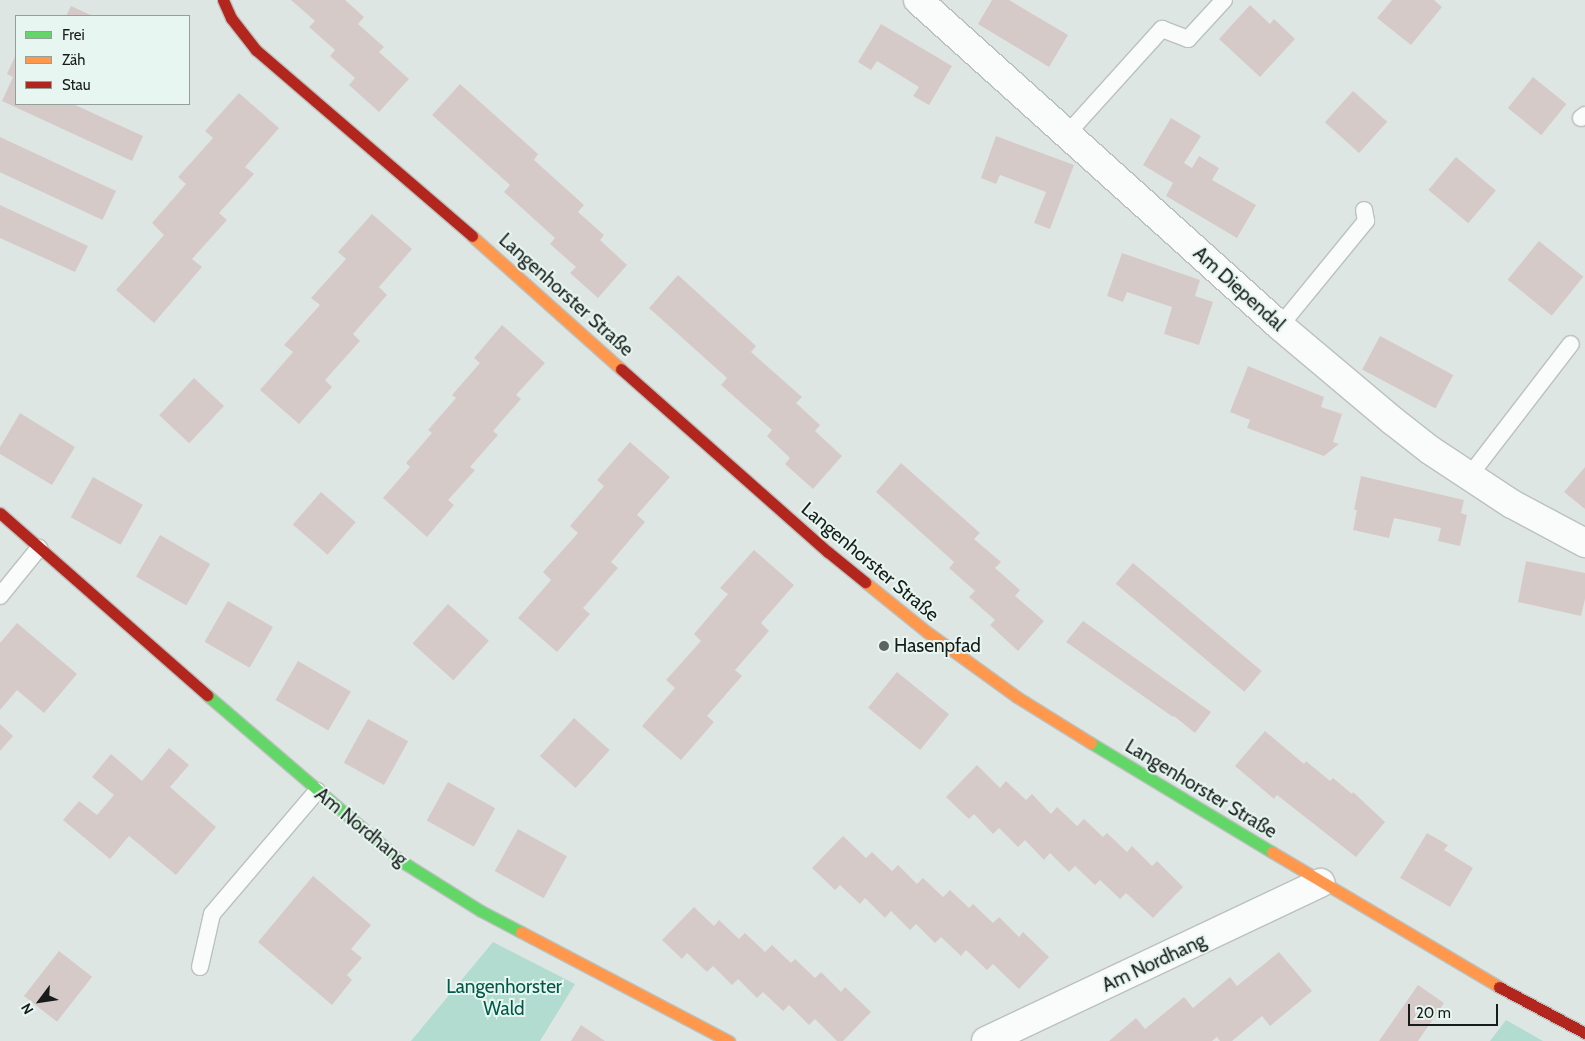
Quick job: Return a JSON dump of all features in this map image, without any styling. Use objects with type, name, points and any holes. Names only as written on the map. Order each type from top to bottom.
[{"type":"street","name":"Langenhorster Straße","points":[[223,0],[230,18],[256,50],[410,181],[828,552],[927,632],[1017,698],[1321,883],[1489,982],[1585,1033]]},
{"type":"street","name":"Am Diependal","points":[[918,0],[1280,326],[1422,444],[1512,504],[1585,544]]},
{"type":"street","name":"Am Nordhang","points":[[0,513],[317,791],[401,861],[481,911],[729,1041]]},
{"type":"street","name":"Am Nordhang","points":[[986,1041],[1321,883]]},
{"type":"lane","points":[[1067,134],[1162,29],[1188,40],[1224,0]]},
{"type":"lane","points":[[1280,326],[1366,221],[1364,210]]},
{"type":"lane","points":[[1470,475],[1571,344]]},
{"type":"lane","points":[[0,596],[39,548]]},
{"type":"lane","points":[[200,967],[212,914],[317,791]]},
{"type":"green space","name":"Langenhorster Wald","points":[[493,942],[575,984],[540,1041],[411,1041]]},
{"type":"green space","points":[[1506,1020],[1543,1041],[1490,1041]]},
{"type":"building","points":[[291,0],[345,0],[364,17],[358,24],[384,47],[379,52],[409,79],[379,112],[349,85],[355,78],[330,56],[335,50],[309,27],[315,21]]},
{"type":"building","points":[[992,0],[1009,0],[1068,35],[1049,67],[978,24]]},
{"type":"building","points":[[1392,0],[1434,0],[1442,7],[1411,45],[1377,18]]},
{"type":"building","points":[[1250,5],[1270,24],[1274,19],[1295,39],[1260,77],[1219,39]]},
{"type":"building","points":[[71,6],[91,15],[66,15]]},
{"type":"building","points":[[881,24],[952,66],[929,105],[913,96],[919,87],[877,61],[871,70],[858,62]]},
{"type":"building","points":[[15,56],[15,105],[75,105],[143,136],[132,161],[2,101],[13,77],[7,74]]},
{"type":"building","points":[[1533,77],[1566,104],[1541,135],[1508,108]]},
{"type":"building","points":[[460,84],[538,154],[534,160],[584,205],[578,212],[604,235],[600,240],[627,265],[598,298],[570,273],[576,267],[550,244],[555,238],[504,192],[510,185],[432,115]]},
{"type":"building","points":[[1353,91],[1387,122],[1359,153],[1325,122]]},
{"type":"building","points":[[239,93],[279,128],[245,167],[254,174],[219,213],[227,220],[192,259],[202,267],[154,323],[116,290],[164,235],[152,223],[186,184],[178,177],[213,138],[205,131]]},
{"type":"building","points":[[1171,118],[1201,136],[1184,163],[1192,168],[1199,156],[1219,168],[1212,180],[1256,205],[1237,238],[1166,196],[1173,183],[1143,165]]},
{"type":"building","points":[[996,136],[1074,165],[1050,229],[1034,223],[1046,192],[1000,175],[996,184],[981,178]]},
{"type":"building","points":[[0,137],[116,191],[102,220],[0,172]]},
{"type":"building","points":[[1456,157],[1496,190],[1468,223],[1428,190]]},
{"type":"building","points":[[0,205],[88,246],[75,272],[0,238]]},
{"type":"building","points":[[372,214],[412,249],[379,287],[387,295],[353,334],[360,341],[325,380],[332,387],[299,424],[260,390],[293,352],[284,345],[320,305],[311,298],[346,259],[338,252]]},
{"type":"building","points":[[1539,241],[1583,277],[1552,316],[1508,280]]},
{"type":"building","points":[[1122,253],[1200,280],[1195,296],[1213,302],[1199,345],[1164,334],[1172,307],[1127,292],[1123,302],[1107,296]]},
{"type":"building","points":[[678,275],[756,346],[751,352],[802,397],[796,403],[820,425],[815,431],[842,456],[813,489],[785,464],[790,458],[767,436],[772,430],[721,385],[727,378],[649,308]]},
{"type":"building","points":[[502,325],[545,363],[516,395],[521,399],[493,431],[498,435],[470,467],[475,470],[448,500],[454,505],[427,537],[383,498],[410,467],[406,463],[432,433],[428,430],[456,398],[452,395],[480,363],[474,358]]},
{"type":"building","points":[[1380,336],[1453,375],[1435,409],[1362,370]]},
{"type":"building","points":[[1248,366],[1324,397],[1321,407],[1342,414],[1333,442],[1339,444],[1324,456],[1247,428],[1250,420],[1230,412]]},
{"type":"building","points":[[194,378],[224,406],[189,443],[159,415]]},
{"type":"building","points":[[20,413],[75,447],[52,485],[0,454],[0,447]]},
{"type":"building","points":[[630,442],[670,477],[637,515],[645,522],[611,562],[618,568],[583,608],[590,614],[557,652],[518,618],[551,580],[543,572],[578,533],[570,526],[604,486],[597,480]]},
{"type":"building","points":[[901,463],[980,533],[974,539],[1001,562],[995,568],[1020,590],[1015,596],[1044,621],[1018,651],[990,625],[995,620],[969,597],[975,591],[949,568],[954,562],[876,492]]},
{"type":"building","points":[[1585,467],[1585,509],[1564,492]]},
{"type":"building","points":[[1361,476],[1464,500],[1461,513],[1467,515],[1460,546],[1438,541],[1441,528],[1394,518],[1389,538],[1353,530],[1357,510],[1354,510]]},
{"type":"building","points":[[93,477],[143,505],[121,545],[71,517]]},
{"type":"building","points":[[321,492],[356,522],[328,555],[293,524]]},
{"type":"building","points":[[160,535],[210,564],[186,606],[136,577]]},
{"type":"building","points":[[754,550],[794,585],[761,623],[769,631],[735,670],[742,676],[707,716],[714,722],[681,760],[642,726],[675,688],[666,680],[701,641],[694,634],[728,594],[720,588]]},
{"type":"building","points":[[1526,561],[1585,573],[1585,599],[1581,616],[1518,602]]},
{"type":"building","points":[[1133,563],[1262,671],[1244,692],[1116,584]]},
{"type":"building","points":[[228,601],[273,627],[250,668],[204,642]]},
{"type":"building","points":[[448,604],[489,641],[453,680],[413,643]]},
{"type":"building","points":[[1083,621],[1211,712],[1195,733],[1174,716],[1066,642]]},
{"type":"building","points":[[17,623],[77,674],[44,713],[17,690],[0,710],[0,643]]},
{"type":"building","points":[[298,661],[351,692],[328,730],[276,700]]},
{"type":"building","points":[[897,672],[949,714],[920,750],[868,708]]},
{"type":"building","points":[[574,718],[610,750],[576,788],[540,756]]},
{"type":"building","points":[[368,719],[408,741],[384,785],[344,763]]},
{"type":"building","points":[[0,724],[13,736],[0,751]]},
{"type":"building","points":[[1265,731],[1304,764],[1306,761],[1330,781],[1333,778],[1352,794],[1353,792],[1385,822],[1356,857],[1277,795],[1274,799],[1235,766]]},
{"type":"building","points":[[169,748],[189,765],[170,787],[216,827],[176,875],[129,836],[110,859],[63,820],[79,801],[97,815],[114,795],[92,777],[111,754],[142,781]]},
{"type":"building","points":[[977,765],[1000,788],[1006,781],[1026,800],[1032,794],[1051,814],[1057,807],[1077,826],[1084,819],[1103,837],[1107,833],[1127,852],[1132,846],[1152,866],[1157,861],[1183,887],[1153,918],[1126,893],[1120,899],[1100,880],[1095,885],[1075,866],[1069,872],[1050,853],[1044,860],[1025,840],[1018,847],[999,828],[993,834],[974,814],[969,819],[946,797]]},
{"type":"building","points":[[448,782],[495,808],[474,847],[427,820]]},
{"type":"building","points":[[518,829],[567,856],[544,898],[495,871]]},
{"type":"building","points":[[1427,833],[1448,845],[1444,850],[1473,868],[1450,907],[1400,878]]},
{"type":"building","points":[[843,836],[866,858],[872,852],[892,871],[898,865],[917,884],[923,878],[943,897],[950,890],[969,908],[973,904],[993,923],[999,917],[1019,937],[1023,932],[1049,957],[1019,989],[993,964],[987,970],[966,950],[961,956],[941,937],[935,943],[916,924],[910,930],[891,911],[885,918],[865,898],[860,904],[840,885],[835,890],[812,868]]},
{"type":"building","points":[[313,876],[371,925],[351,949],[362,958],[347,975],[352,980],[332,1005],[258,942]]},
{"type":"building","points":[[694,907],[714,926],[719,920],[739,939],[745,933],[765,952],[772,945],[791,963],[795,959],[815,978],[821,972],[841,992],[845,987],[871,1012],[843,1041],[837,1041],[815,1019],[809,1025],[789,1005],[783,1011],[763,992],[757,998],[738,979],[732,985],[713,966],[707,972],[687,953],[682,959],[662,940]]},
{"type":"building","points":[[59,951],[92,977],[57,1022],[24,996]]},
{"type":"building","points":[[1279,952],[1312,991],[1270,1026],[1262,1016],[1232,1041],[1220,1041],[1217,1037],[1212,1041],[1109,1041],[1136,1018],[1145,1029],[1184,997],[1193,1008],[1230,977],[1237,986]]},
{"type":"building","points":[[1418,985],[1444,1003],[1418,1041],[1379,1041]]},
{"type":"building","points":[[581,1025],[605,1041],[571,1041]]},
{"type":"traffic: fast","points":[[207,695],[401,861],[481,911],[521,932]]},
{"type":"traffic: fast","points":[[1091,743],[1272,852]]},
{"type":"traffic: slow","points":[[472,236],[621,369]]},
{"type":"traffic: slow","points":[[865,582],[927,632],[1017,697],[1091,743]]},
{"type":"traffic: slow","points":[[1272,852],[1499,987]]},
{"type":"traffic: slow","points":[[521,932],[729,1041]]},
{"type":"traffic: jam","points":[[223,0],[231,18],[256,50],[472,236]]},
{"type":"traffic: jam","points":[[621,369],[828,552],[865,582]]},
{"type":"traffic: jam","points":[[0,513],[207,695]]},
{"type":"traffic: jam","points":[[1499,987],[1585,1033]]},
{"type":"place","name":"Hasenpfad","points":[[884,646]]}]
